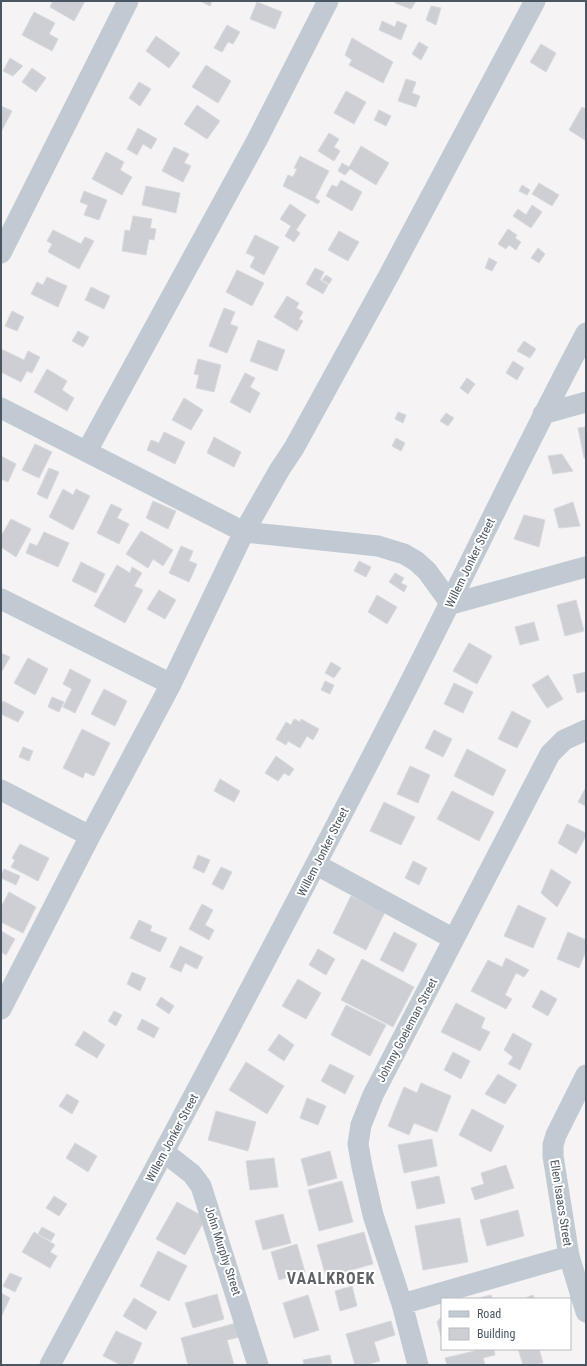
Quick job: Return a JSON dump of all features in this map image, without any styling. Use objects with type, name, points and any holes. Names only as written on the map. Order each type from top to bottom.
[{"type":"street","points":[[1,253],[128,1]]},
{"type":"street","points":[[87,451],[257,140],[328,1]]},
{"type":"street","points":[[1,1010],[8,979],[90,836],[171,684],[244,532],[280,469],[294,448],[389,276],[534,1]]},
{"type":"street","name":"Willem Jonker Street","points":[[50,1365],[316,865],[451,604],[543,414],[586,333]]},
{"type":"street","points":[[543,414],[586,402]]},
{"type":"street","points":[[1,408],[244,532],[378,546],[404,554],[427,570],[451,604],[586,567]]},
{"type":"street","points":[[1,599],[171,684]]},
{"type":"street","name":"Johnny Goeieman Street","points":[[418,1365],[402,1304],[373,1215],[358,1144],[361,1125],[373,1095],[550,754],[564,740],[586,730]]},
{"type":"street","points":[[1,790],[90,836]]},
{"type":"street","points":[[316,865],[454,939]]},
{"type":"street","name":"Ellen Isaacs Street","points":[[586,1075],[560,1125],[553,1145],[554,1168],[569,1256],[586,1312]]},
{"type":"street","name":"John Murphy Street","points":[[164,1152],[192,1174],[204,1192],[258,1365]]},
{"type":"street","points":[[402,1304],[569,1256]]},
{"type":"building","points":[[53,1],[85,1],[74,21],[50,7]]},
{"type":"building","points":[[200,1],[212,1],[210,6]]},
{"type":"building","points":[[396,1],[416,1],[411,9],[395,3]]},
{"type":"building","points":[[257,2],[282,12],[275,29],[250,19]]},
{"type":"building","points":[[431,6],[441,8],[436,25],[426,20]]},
{"type":"building","points":[[34,12],[55,23],[49,34],[58,39],[52,51],[22,35]]},
{"type":"building","points":[[382,21],[395,27],[397,21],[407,25],[401,40],[379,30]]},
{"type":"building","points":[[227,25],[240,32],[233,44],[228,42],[222,52],[214,48]]},
{"type":"building","points":[[156,36],[180,53],[169,68],[146,51]]},
{"type":"building","points":[[352,38],[393,62],[383,83],[349,65],[352,60],[345,55]]},
{"type":"building","points":[[419,42],[428,47],[421,60],[412,54]]},
{"type":"building","points":[[541,44],[556,53],[546,72],[530,62]]},
{"type":"building","points":[[10,58],[23,66],[13,76],[3,71]]},
{"type":"building","points":[[206,65],[231,81],[218,103],[192,87]]},
{"type":"building","points":[[32,68],[46,78],[36,92],[22,82]]},
{"type":"building","points":[[406,79],[416,82],[412,93],[420,96],[416,107],[398,101]]},
{"type":"building","points":[[139,82],[151,89],[140,106],[129,98]]},
{"type":"building","points":[[346,91],[366,102],[354,124],[334,113]]},
{"type":"building","points":[[197,105],[220,121],[207,139],[184,124]]},
{"type":"building","points":[[1,106],[12,111],[1,132]]},
{"type":"building","points":[[582,107],[586,109],[585,140],[569,130]]},
{"type":"building","points":[[379,110],[391,116],[386,126],[374,120]]},
{"type":"building","points":[[138,128],[157,139],[151,149],[143,144],[137,155],[127,149]]},
{"type":"building","points":[[329,133],[339,139],[334,147],[340,151],[334,161],[318,151]]},
{"type":"building","points":[[361,146],[389,163],[376,185],[350,169],[345,175],[338,171],[342,163],[349,167]]},
{"type":"building","points":[[174,147],[189,154],[184,163],[191,166],[183,182],[162,171]]},
{"type":"building","points":[[106,152],[124,162],[120,170],[132,177],[122,195],[92,179]]},
{"type":"building","points":[[300,156],[329,171],[315,198],[320,201],[318,204],[283,186],[288,175],[293,177],[297,169],[294,168]]},
{"type":"building","points":[[341,180],[362,192],[352,211],[326,196],[332,185],[337,187]]},
{"type":"building","points":[[539,183],[559,195],[552,206],[532,194]]},
{"type":"building","points":[[522,185],[530,190],[527,195],[519,191]]},
{"type":"building","points":[[146,186],[180,193],[176,213],[142,205]]},
{"type":"building","points":[[84,191],[107,200],[99,220],[84,215],[88,205],[80,202]]},
{"type":"building","points":[[290,204],[306,215],[296,230],[300,233],[294,242],[285,236],[291,226],[280,219]]},
{"type":"building","points":[[532,205],[542,212],[531,228],[513,216],[518,209],[526,215]]},
{"type":"building","points":[[133,216],[152,219],[150,228],[156,229],[154,240],[149,239],[146,255],[122,251],[125,230],[130,231]]},
{"type":"building","points":[[508,229],[517,235],[515,238],[521,242],[516,250],[509,245],[506,249],[498,244]]},
{"type":"building","points":[[53,230],[81,244],[85,237],[94,241],[79,269],[48,252],[52,244],[47,241]]},
{"type":"building","points":[[339,231],[359,242],[348,261],[328,250]]},
{"type":"building","points":[[255,235],[279,247],[264,275],[250,267],[255,257],[246,253]]},
{"type":"building","points":[[538,248],[545,254],[539,263],[531,258]]},
{"type":"building","points":[[489,258],[497,262],[492,271],[485,268]]},
{"type":"building","points":[[315,268],[324,272],[320,280],[328,285],[323,294],[306,284]]},
{"type":"building","points":[[237,270],[264,283],[252,306],[226,292]]},
{"type":"building","points":[[326,275],[332,279],[329,284],[322,280]]},
{"type":"building","points":[[47,277],[67,286],[58,307],[31,294],[37,282],[43,285]]},
{"type":"building","points":[[91,287],[110,296],[104,309],[85,300]]},
{"type":"building","points":[[287,296],[299,303],[296,308],[303,312],[299,319],[303,321],[297,331],[274,317]]},
{"type":"building","points":[[224,308],[235,312],[230,324],[238,327],[227,353],[209,346]]},
{"type":"building","points":[[12,311],[24,317],[17,331],[5,326]]},
{"type":"building","points":[[78,331],[89,337],[83,347],[72,341]]},
{"type":"building","points":[[258,340],[285,350],[277,371],[250,361]]},
{"type":"building","points":[[524,341],[536,349],[530,358],[517,351]]},
{"type":"building","points":[[1,349],[24,360],[28,351],[40,357],[32,373],[27,371],[21,382],[1,372]]},
{"type":"building","points":[[198,359],[221,365],[214,392],[196,388],[199,375],[194,374]]},
{"type":"building","points":[[513,361],[524,368],[517,380],[506,373]]},
{"type":"building","points":[[47,369],[67,381],[62,390],[74,398],[67,411],[34,392]]},
{"type":"building","points":[[245,373],[255,378],[250,387],[260,393],[250,413],[230,402]]},
{"type":"building","points":[[467,378],[475,384],[468,394],[460,388]]},
{"type":"building","points":[[184,398],[203,410],[191,430],[172,420]]},
{"type":"building","points":[[398,412],[406,415],[403,423],[395,419]]},
{"type":"building","points":[[446,413],[454,418],[448,426],[440,421]]},
{"type":"building","points":[[586,427],[586,458],[584,458],[578,428]]},
{"type":"building","points":[[164,432],[185,442],[175,464],[147,450],[151,440],[159,443]]},
{"type":"building","points":[[214,437],[241,452],[234,467],[207,453]]},
{"type":"building","points":[[396,438],[405,443],[401,451],[392,446]]},
{"type":"building","points":[[35,444],[52,452],[39,478],[22,470]]},
{"type":"building","points":[[562,454],[573,471],[553,474],[548,456]]},
{"type":"building","points":[[1,456],[16,464],[8,482],[1,479]]},
{"type":"building","points":[[49,468],[59,472],[47,499],[37,494]]},
{"type":"building","points":[[63,489],[73,495],[76,489],[90,496],[73,530],[49,517]]},
{"type":"building","points":[[153,501],[176,511],[168,529],[146,518]]},
{"type":"building","points":[[573,502],[580,526],[559,528],[554,509]]},
{"type":"building","points":[[111,504],[122,509],[117,518],[129,524],[119,544],[97,533]]},
{"type":"building","points":[[524,515],[545,520],[539,547],[514,539]]},
{"type":"building","points":[[11,519],[31,529],[16,557],[1,547],[1,536]]},
{"type":"building","points":[[141,531],[173,550],[163,566],[153,559],[148,568],[126,554]]},
{"type":"building","points":[[44,532],[69,543],[58,567],[26,553],[30,543],[37,546]]},
{"type":"building","points":[[181,546],[193,551],[189,561],[197,564],[189,582],[169,573]]},
{"type":"building","points":[[359,561],[371,567],[366,577],[354,571]]},
{"type":"building","points":[[81,562],[105,574],[96,593],[72,581]]},
{"type":"building","points":[[117,565],[130,573],[132,567],[142,573],[134,586],[143,590],[125,623],[94,606]]},
{"type":"building","points":[[395,573],[404,578],[401,583],[407,586],[404,592],[389,582]]},
{"type":"building","points":[[159,590],[176,600],[165,619],[147,609]]},
{"type":"building","points":[[377,595],[397,607],[387,624],[368,612]]},
{"type":"building","points":[[576,600],[584,631],[565,636],[557,605]]},
{"type":"building","points":[[534,622],[539,640],[520,645],[515,627]]},
{"type":"building","points":[[469,643],[492,656],[477,684],[453,671]]},
{"type":"building","points":[[1,653],[10,657],[2,671],[1,670]]},
{"type":"building","points":[[28,658],[48,669],[35,695],[14,683]]},
{"type":"building","points":[[331,662],[341,668],[334,678],[325,673]]},
{"type":"building","points":[[70,669],[91,680],[75,713],[63,707],[72,689],[63,684]]},
{"type":"building","points":[[586,672],[586,691],[577,693],[573,675]]},
{"type":"building","points":[[548,675],[563,699],[547,708],[532,685]]},
{"type":"building","points":[[325,681],[334,685],[330,694],[321,690]]},
{"type":"building","points":[[454,683],[473,692],[463,713],[444,704]]},
{"type":"building","points":[[104,689],[127,701],[115,726],[91,714]]},
{"type":"building","points":[[52,697],[64,702],[59,712],[48,707]]},
{"type":"building","points":[[3,701],[24,712],[18,722],[1,714],[1,705]]},
{"type":"building","points":[[512,711],[531,721],[517,748],[498,739]]},
{"type":"building","points":[[294,719],[300,722],[301,719],[319,729],[313,740],[307,736],[300,748],[288,741],[286,745],[276,739],[286,722],[291,725]]},
{"type":"building","points":[[82,729],[110,743],[94,776],[85,772],[83,778],[63,768]]},
{"type":"building","points":[[434,730],[452,739],[443,757],[425,748]]},
{"type":"building","points":[[23,747],[33,751],[29,761],[19,757]]},
{"type":"building","points":[[467,749],[506,770],[493,796],[454,776]]},
{"type":"building","points":[[276,756],[294,769],[289,776],[284,773],[278,781],[265,773]]},
{"type":"building","points":[[410,766],[430,775],[418,803],[397,794]]},
{"type":"building","points":[[220,779],[240,791],[234,802],[214,791]]},
{"type":"building","points":[[586,787],[586,806],[578,802]]},
{"type":"building","points":[[452,791],[494,812],[479,841],[437,819]]},
{"type":"building","points":[[384,802],[415,817],[401,845],[370,831]]},
{"type":"building","points":[[567,824],[586,833],[586,836],[576,854],[558,843]]},
{"type":"building","points":[[20,844],[49,858],[38,881],[11,867],[15,860],[12,858]]},
{"type":"building","points":[[198,855],[210,860],[204,873],[193,868]]},
{"type":"building","points":[[413,861],[427,868],[419,885],[405,878]]},
{"type":"building","points":[[221,867],[232,872],[223,890],[212,884]]},
{"type":"building","points":[[4,869],[20,876],[16,885],[1,878]]},
{"type":"building","points":[[551,869],[571,882],[557,907],[541,893]]},
{"type":"building","points":[[9,892],[36,907],[23,933],[1,922],[1,907]]},
{"type":"building","points":[[351,896],[385,912],[366,950],[333,933]]},
{"type":"building","points":[[202,904],[213,910],[205,925],[214,930],[209,940],[189,929]]},
{"type":"building","points":[[518,905],[546,918],[533,948],[504,936]]},
{"type":"building","points":[[139,920],[152,926],[150,931],[167,938],[160,952],[130,938]]},
{"type":"building","points":[[1,931],[15,939],[6,955],[1,952]]},
{"type":"building","points":[[394,932],[417,944],[403,972],[380,960]]},
{"type":"building","points":[[568,932],[586,940],[586,951],[579,968],[557,959]]},
{"type":"building","points":[[180,946],[203,957],[197,969],[185,963],[181,972],[170,967]]},
{"type":"building","points":[[318,949],[335,959],[326,975],[309,965]]},
{"type":"building","points":[[506,958],[529,970],[524,977],[516,973],[505,995],[512,999],[506,1009],[471,991],[488,960],[502,967]]},
{"type":"building","points":[[362,959],[414,987],[393,1027],[341,1000]]},
{"type":"building","points":[[132,972],[146,978],[140,991],[127,984]]},
{"type":"building","points":[[298,979],[321,993],[306,1019],[282,1006]]},
{"type":"building","points":[[541,990],[557,999],[548,1016],[532,1007]]},
{"type":"building","points":[[161,997],[174,1006],[169,1014],[156,1005]]},
{"type":"building","points":[[456,1003],[485,1018],[481,1028],[490,1032],[480,1051],[441,1032]]},
{"type":"building","points":[[346,1005],[386,1025],[370,1056],[331,1035]]},
{"type":"building","points":[[114,1011],[122,1015],[116,1026],[108,1021]]},
{"type":"building","points":[[142,1019],[159,1028],[154,1038],[137,1029]]},
{"type":"building","points":[[84,1031],[105,1045],[97,1058],[75,1045]]},
{"type":"building","points":[[513,1033],[532,1044],[520,1070],[508,1064],[513,1057],[504,1050]]},
{"type":"building","points":[[279,1034],[294,1045],[284,1061],[268,1050]]},
{"type":"building","points":[[453,1052],[470,1061],[461,1079],[444,1070]]},
{"type":"building","points":[[246,1062],[284,1086],[267,1114],[229,1090]]},
{"type":"building","points":[[330,1064],[354,1076],[345,1094],[321,1081]]},
{"type":"building","points":[[498,1074],[517,1085],[505,1104],[485,1094]]},
{"type":"building","points":[[421,1083],[451,1096],[437,1132],[414,1123],[409,1135],[388,1126],[404,1087],[417,1093]]},
{"type":"building","points":[[67,1094],[79,1101],[72,1114],[59,1106]]},
{"type":"building","points":[[307,1098],[326,1106],[318,1125],[300,1118]]},
{"type":"building","points":[[472,1109],[504,1126],[491,1152],[459,1135]]},
{"type":"building","points":[[216,1111],[256,1122],[248,1151],[208,1140]]},
{"type":"building","points":[[432,1139],[437,1166],[404,1173],[398,1145]]},
{"type":"building","points":[[75,1143],[97,1156],[88,1172],[66,1158]]},
{"type":"building","points":[[330,1151],[337,1178],[308,1186],[301,1159]]},
{"type":"building","points":[[274,1158],[278,1187],[250,1190],[246,1161]]},
{"type":"building","points":[[506,1165],[514,1188],[475,1200],[471,1188],[484,1184],[481,1173]]},
{"type":"building","points":[[439,1176],[445,1203],[417,1209],[411,1182]]},
{"type":"building","points":[[342,1181],[353,1222],[319,1231],[308,1190]]},
{"type":"building","points":[[54,1196],[67,1204],[59,1216],[46,1208]]},
{"type":"building","points":[[177,1202],[206,1218],[185,1255],[156,1239]]},
{"type":"building","points":[[518,1210],[524,1236],[487,1246],[480,1220]]},
{"type":"building","points":[[283,1214],[291,1243],[263,1250],[255,1221]]},
{"type":"building","points":[[460,1218],[468,1262],[423,1270],[415,1226]]},
{"type":"building","points":[[42,1227],[55,1234],[51,1241],[38,1234]]},
{"type":"building","points":[[34,1232],[55,1245],[50,1252],[57,1256],[50,1268],[22,1252]]},
{"type":"building","points":[[364,1232],[373,1264],[326,1277],[317,1245]]},
{"type":"building","points":[[297,1244],[305,1272],[279,1280],[271,1252]]},
{"type":"building","points":[[158,1251],[187,1266],[169,1301],[140,1286]]},
{"type":"building","points":[[10,1273],[22,1278],[15,1292],[3,1286]]},
{"type":"building","points":[[352,1286],[357,1306],[340,1311],[335,1291]]},
{"type":"building","points":[[1,1293],[10,1298],[1,1317]]},
{"type":"building","points":[[217,1294],[224,1319],[193,1328],[185,1303]]},
{"type":"building","points":[[308,1295],[319,1330],[294,1338],[283,1303]]},
{"type":"building","points":[[491,1295],[492,1298],[479,1298]]},
{"type":"building","points":[[533,1295],[534,1298],[526,1298]]},
{"type":"building","points":[[134,1298],[157,1312],[146,1330],[123,1316]]},
{"type":"building","points":[[441,1317],[441,1336],[437,1322]]},
{"type":"building","points":[[391,1321],[395,1335],[374,1342],[380,1361],[365,1365],[355,1365],[346,1334]]},
{"type":"building","points":[[240,1322],[244,1336],[227,1340],[234,1365],[188,1365],[181,1338]]},
{"type":"building","points":[[116,1331],[142,1343],[132,1365],[121,1365],[103,1356]]},
{"type":"building","points":[[479,1350],[494,1350],[495,1355],[483,1358],[485,1365],[447,1365],[445,1358]]},
{"type":"building","points":[[518,1350],[539,1350],[543,1363],[523,1365]]},
{"type":"building","points":[[330,1355],[332,1365],[304,1365],[303,1360]]},
{"type":"district","name":"VAALKROEK","points":[[331,1278]]}]
